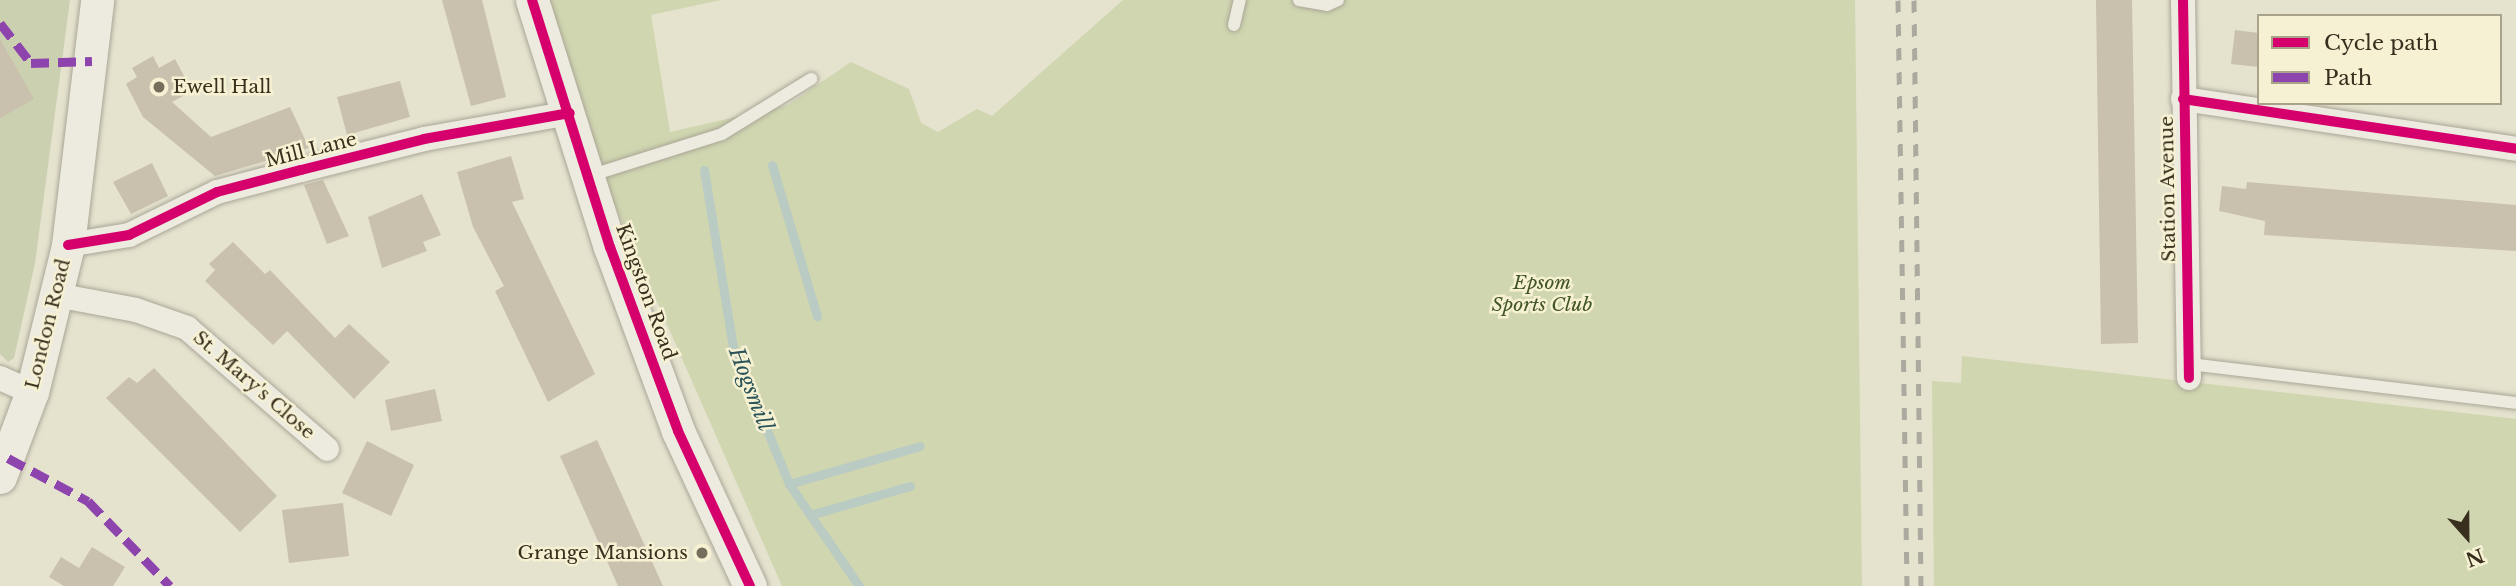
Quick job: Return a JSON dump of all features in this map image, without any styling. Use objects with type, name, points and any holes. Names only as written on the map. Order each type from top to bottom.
[{"type":"street","name":"London Road","points":[[3,462],[32,393],[68,245],[97,0]]},
{"type":"street","name":"Kingston Road","points":[[532,0],[589,176],[678,431],[750,586]]},
{"type":"street","name":"Station Avenue","points":[[2183,0],[2189,371]]},
{"type":"street","points":[[2183,99],[2516,149]]},
{"type":"street","name":"Mill Lane","points":[[68,245],[129,235],[241,186],[424,139],[570,113]]},
{"type":"street","name":"St. Mary's Close","points":[[56,295],[136,310],[187,328],[327,449]]},
{"type":"street","points":[[0,378],[32,393]]},
{"type":"lane","points":[[1234,26],[1240,0]]},
{"type":"lane","points":[[1299,0],[1326,5],[1338,0]]},
{"type":"lane","points":[[589,176],[722,134],[811,79]]},
{"type":"lane","points":[[2189,371],[2516,402]]},
{"type":"green space","points":[[0,0],[70,0],[35,263],[14,358],[8,362],[0,354]]},
{"type":"green space","name":"Epsom Sports Club","points":[[547,0],[721,0],[651,15],[670,132],[788,105],[851,62],[909,89],[921,123],[938,132],[977,109],[992,116],[1123,0],[1855,0],[1862,586],[782,586],[593,156]]},
{"type":"green space","points":[[1962,356],[2516,419],[2516,586],[1934,586],[1932,381],[1961,383]]},
{"type":"building","points":[[442,0],[482,0],[506,97],[471,106]]},
{"type":"building","points":[[2096,0],[2132,0],[2138,343],[2101,344]]},
{"type":"building","points":[[2235,30],[2257,33],[2257,67],[2231,64]]},
{"type":"building","points":[[0,39],[34,99],[0,118]]},
{"type":"building","points":[[153,56],[159,68],[175,59],[192,91],[172,102],[211,137],[290,107],[309,148],[215,176],[143,117],[126,84],[137,77],[132,68]]},
{"type":"building","points":[[400,81],[410,117],[347,135],[337,97]]},
{"type":"building","points":[[511,156],[524,199],[512,202],[595,374],[548,402],[495,291],[504,286],[473,227],[457,172]]},
{"type":"building","points":[[152,163],[168,196],[131,214],[113,182]]},
{"type":"building","points":[[323,180],[349,236],[327,244],[304,185]]},
{"type":"building","points":[[2247,182],[2516,205],[2516,251],[2264,235],[2265,221],[2219,211],[2222,186],[2246,189]]},
{"type":"building","points":[[422,194],[441,235],[423,242],[427,251],[382,268],[368,217]]},
{"type":"building","points":[[233,242],[265,274],[270,270],[335,338],[349,324],[390,362],[354,399],[287,331],[273,345],[205,281],[215,270],[209,264]]},
{"type":"building","points":[[154,368],[277,496],[240,532],[106,398],[129,377],[137,383]]},
{"type":"building","points":[[435,389],[442,421],[391,431],[385,400]]},
{"type":"building","points":[[597,440],[663,586],[618,586],[560,456]]},
{"type":"building","points":[[367,441],[414,465],[391,516],[342,493]]},
{"type":"building","points":[[343,503],[349,556],[289,563],[282,510]]},
{"type":"building","points":[[92,547],[125,567],[113,586],[64,586],[49,577],[61,557],[79,568]]},
{"type":"waterway","points":[[772,165],[817,316]]},
{"type":"waterway","name":"Hogsmill","points":[[704,170],[733,348],[789,484],[859,586]]},
{"type":"waterway","points":[[789,484],[920,446]]},
{"type":"waterway","points":[[810,515],[910,486]]},
{"type":"railway","points":[[1898,0],[1907,586]]},
{"type":"railway","points":[[1914,0],[1921,586]]},
{"type":"marked path","points":[[0,23],[31,63],[92,61]]},
{"type":"marked path","points":[[8,458],[88,501],[170,586]]},
{"type":"cycle path","points":[[532,0],[610,247],[678,431],[750,586]]},
{"type":"cycle path","points":[[2183,0],[2189,378]]},
{"type":"cycle path","points":[[2183,99],[2516,149]]},
{"type":"cycle path","points":[[68,245],[129,235],[217,192],[424,139],[570,113]]},
{"type":"place","name":"Ewell Hall","points":[[159,87]]},
{"type":"place","name":"Grange Mansions","points":[[702,553]]}]
